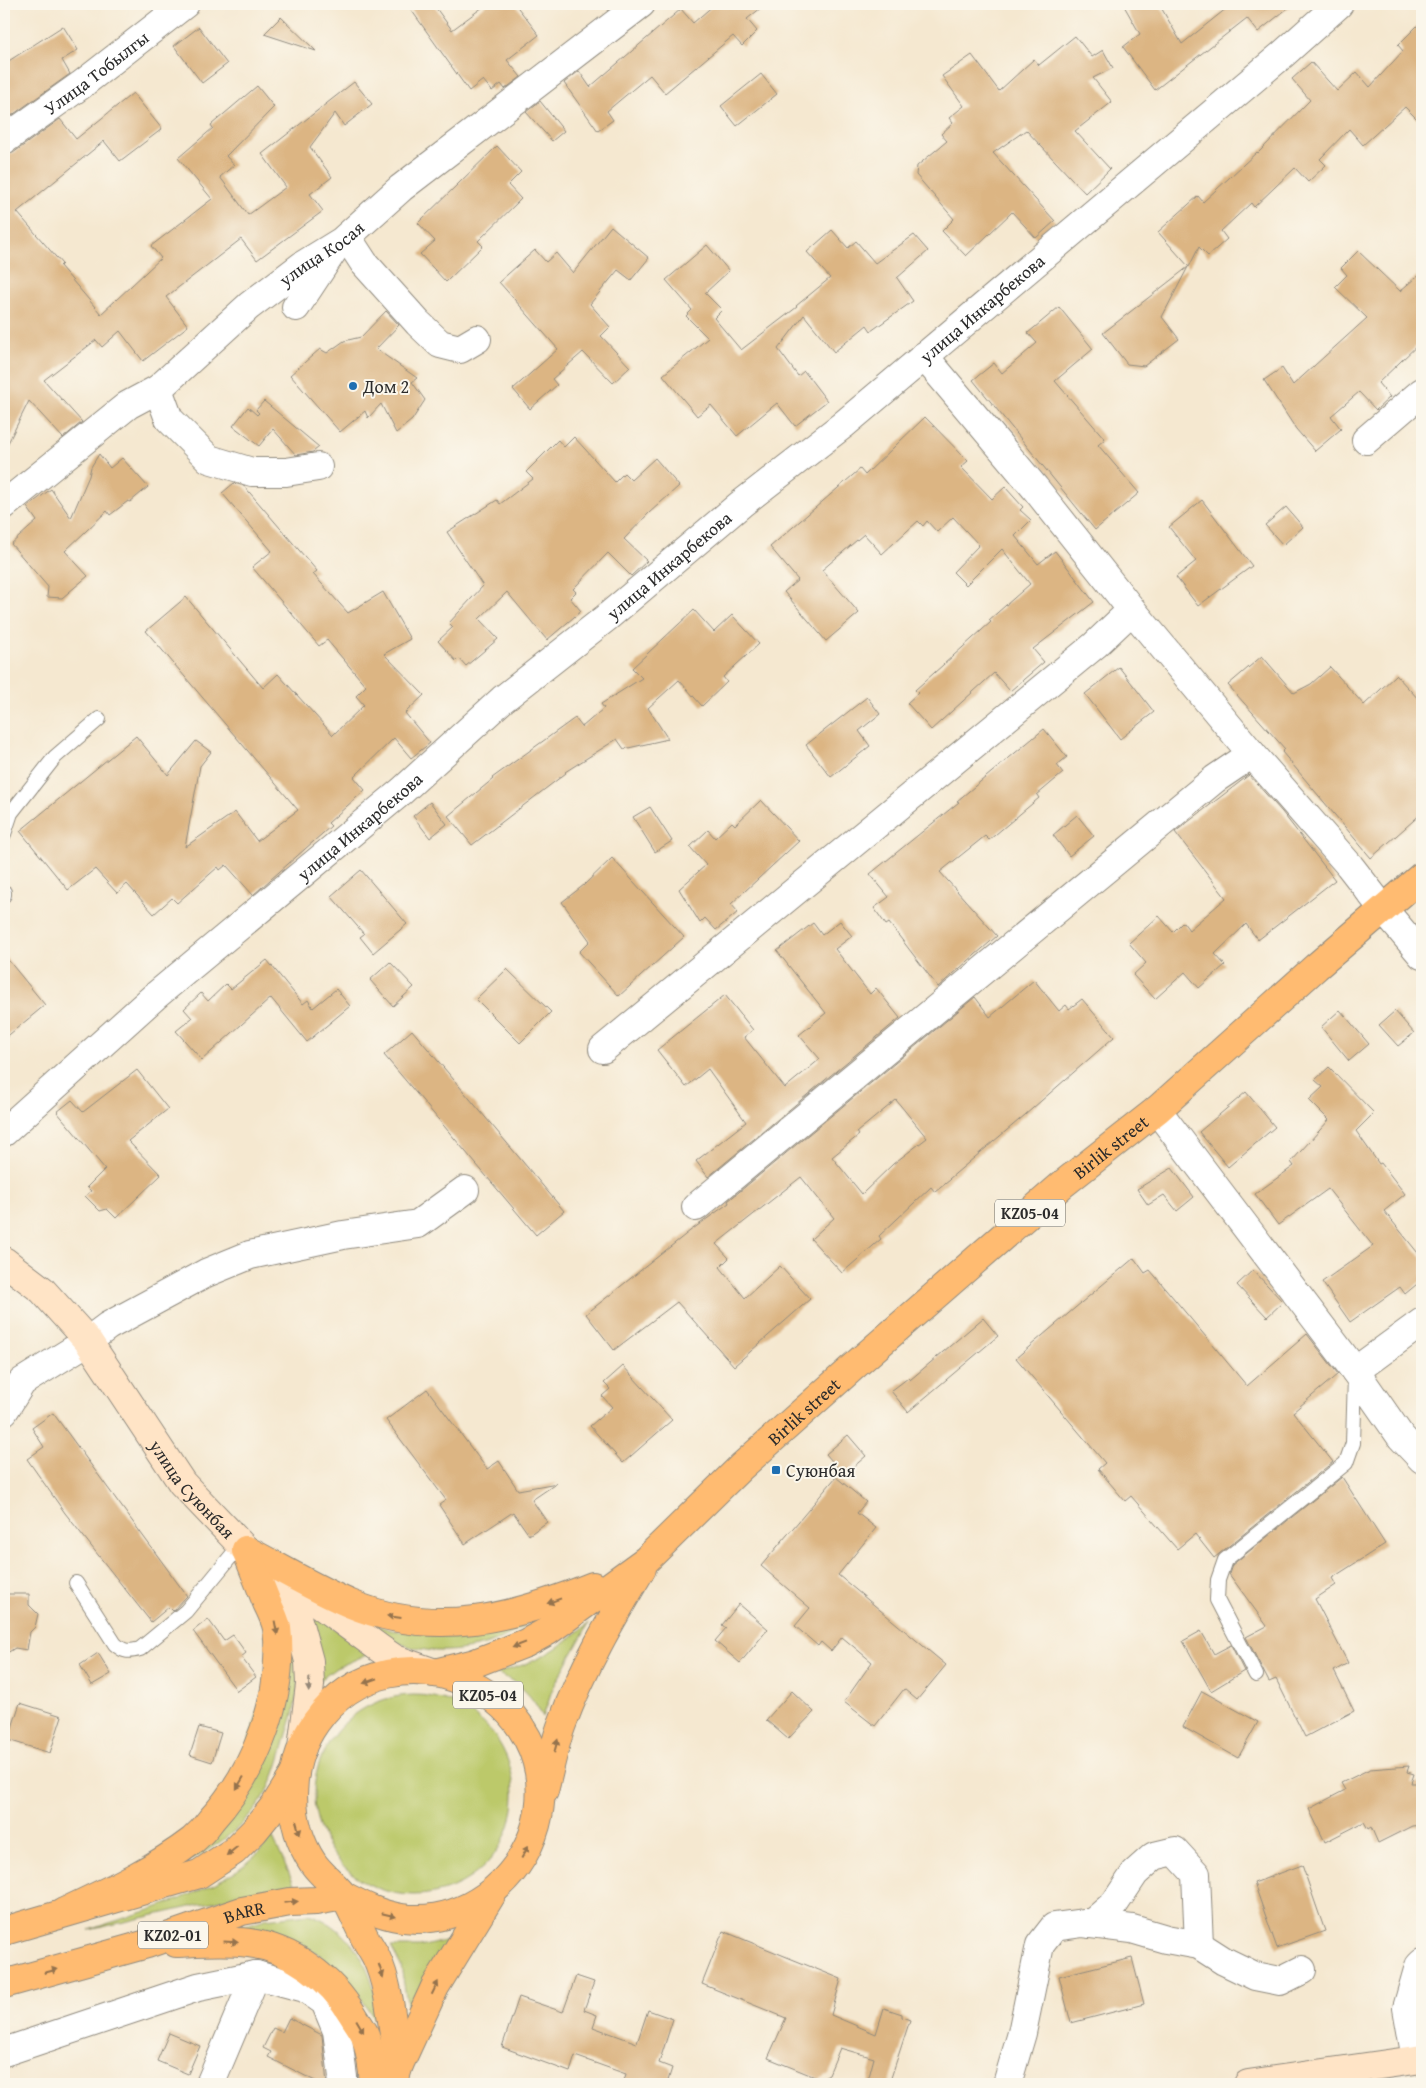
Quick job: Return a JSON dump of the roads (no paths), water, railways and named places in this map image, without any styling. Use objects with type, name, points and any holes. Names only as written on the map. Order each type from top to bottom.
[{"type":"main road","name":"Birlik street","points":[[646,1560],[741,1467],[845,1373],[1063,1184],[1157,1110],[1316,967],[1422,876]]},
{"type":"main road","name":"улица Суюнбая","points":[[4,1261],[42,1290],[88,1341],[182,1483],[244,1547],[297,1617],[309,1661],[310,1685],[298,1760]]},
{"type":"main road","points":[[244,1547],[350,1604],[384,1615],[438,1622],[492,1618],[519,1613],[554,1602],[595,1585],[646,1560]]},
{"type":"main road","points":[[244,1547],[395,1659],[434,1673]]},
{"type":"main road","points":[[64,1912],[132,1879],[195,1839],[220,1811],[240,1784],[258,1749],[268,1718],[277,1676],[278,1648],[276,1625],[244,1547]]},
{"type":"main road","name":"KZ05-04","points":[[434,1673],[475,1663],[526,1643],[548,1631],[646,1560]]},
{"type":"main road","name":"KZ05-04","points":[[540,1810],[540,1780],[533,1752],[519,1725],[500,1703],[476,1686],[448,1675],[419,1671],[389,1674],[362,1684],[337,1700],[317,1722],[298,1760],[293,1796],[295,1819],[302,1842],[312,1862],[344,1896],[372,1911],[403,1918],[435,1918],[466,1909],[492,1893],[516,1869],[531,1841],[540,1810],[561,1726],[572,1697],[601,1638],[646,1560]]},
{"type":"main road","points":[[4,1930],[200,1874],[234,1850],[254,1831],[275,1806],[298,1760]]},
{"type":"main road","name":"KZ05-04","points":[[396,2075],[435,1987],[492,1893]]},
{"type":"main road","name":"KZ05-04","points":[[344,1896],[377,1958],[387,1990],[396,2075]]},
{"type":"main road","name":"BARR","points":[[4,1984],[147,1944],[242,1912],[290,1902],[316,1901],[344,1896]]},
{"type":"main road","points":[[147,1944],[222,1941],[250,1943],[269,1948],[298,1960],[317,1972],[333,1987],[347,2005],[364,2033],[373,2065],[374,2084]]},
{"type":"main road","points":[[1248,2084],[1419,2059]]},
{"type":"street","name":"Улица Тобылгы","points":[[4,140],[81,85],[185,4]]},
{"type":"street","name":"улица Косая","points":[[4,505],[128,405],[158,389],[249,306],[303,265],[342,240],[401,188],[641,4]]},
{"type":"street","name":"улица Инкарбекова","points":[[4,1132],[154,997],[402,791],[503,699],[606,618],[741,504],[843,425],[1340,4]]},
{"type":"street","points":[[296,307],[342,240],[440,344],[460,349],[477,339]]},
{"type":"street","points":[[924,356],[1036,488],[1132,610],[1252,754],[1349,865],[1422,955]]},
{"type":"street","points":[[158,389],[169,419],[209,459],[252,472],[286,472],[318,467]]},
{"type":"street","points":[[1366,440],[1422,392]]},
{"type":"street","points":[[603,1048],[1094,645],[1132,610]]},
{"type":"street","points":[[696,1208],[1215,779],[1252,754]]},
{"type":"street","points":[[1157,1110],[1355,1371],[1401,1437],[1422,1459]]},
{"type":"street","points":[[4,1411],[22,1382],[88,1341],[108,1326],[206,1273],[250,1255],[343,1235],[418,1224],[466,1190]]},
{"type":"street","points":[[1355,1371],[1422,1322]]},
{"type":"street","points":[[1091,1924],[1115,1903],[1135,1873],[1154,1856],[1175,1851],[1196,1874],[1200,1945]]},
{"type":"street","points":[[1007,2084],[1022,2033],[1040,1945],[1054,1927],[1083,1923],[1132,1929],[1166,1939],[1200,1945],[1224,1961],[1255,1976],[1280,1981],[1302,1970]]},
{"type":"street","points":[[1419,2059],[1407,2008],[1419,1966],[1422,1963]]},
{"type":"street","points":[[4,2052],[198,1987],[256,1975],[306,1988],[325,2002],[337,2031],[343,2076],[342,2084]]},
{"type":"street","points":[[210,2084],[256,1975]]},
{"type":"lane","points":[[4,834],[11,813],[56,757],[99,719]]},
{"type":"lane","points":[[1256,1675],[1218,1600],[1218,1580],[1225,1560],[1346,1463],[1353,1443],[1355,1371]]},
{"type":"lane","points":[[76,1583],[115,1644],[123,1651],[131,1652],[140,1649],[186,1611],[244,1547]]},
{"type":"place","name":"Дом 2","points":[[353,386]]},
{"type":"place","name":"Суюнбая","points":[[776,1470]]}]
